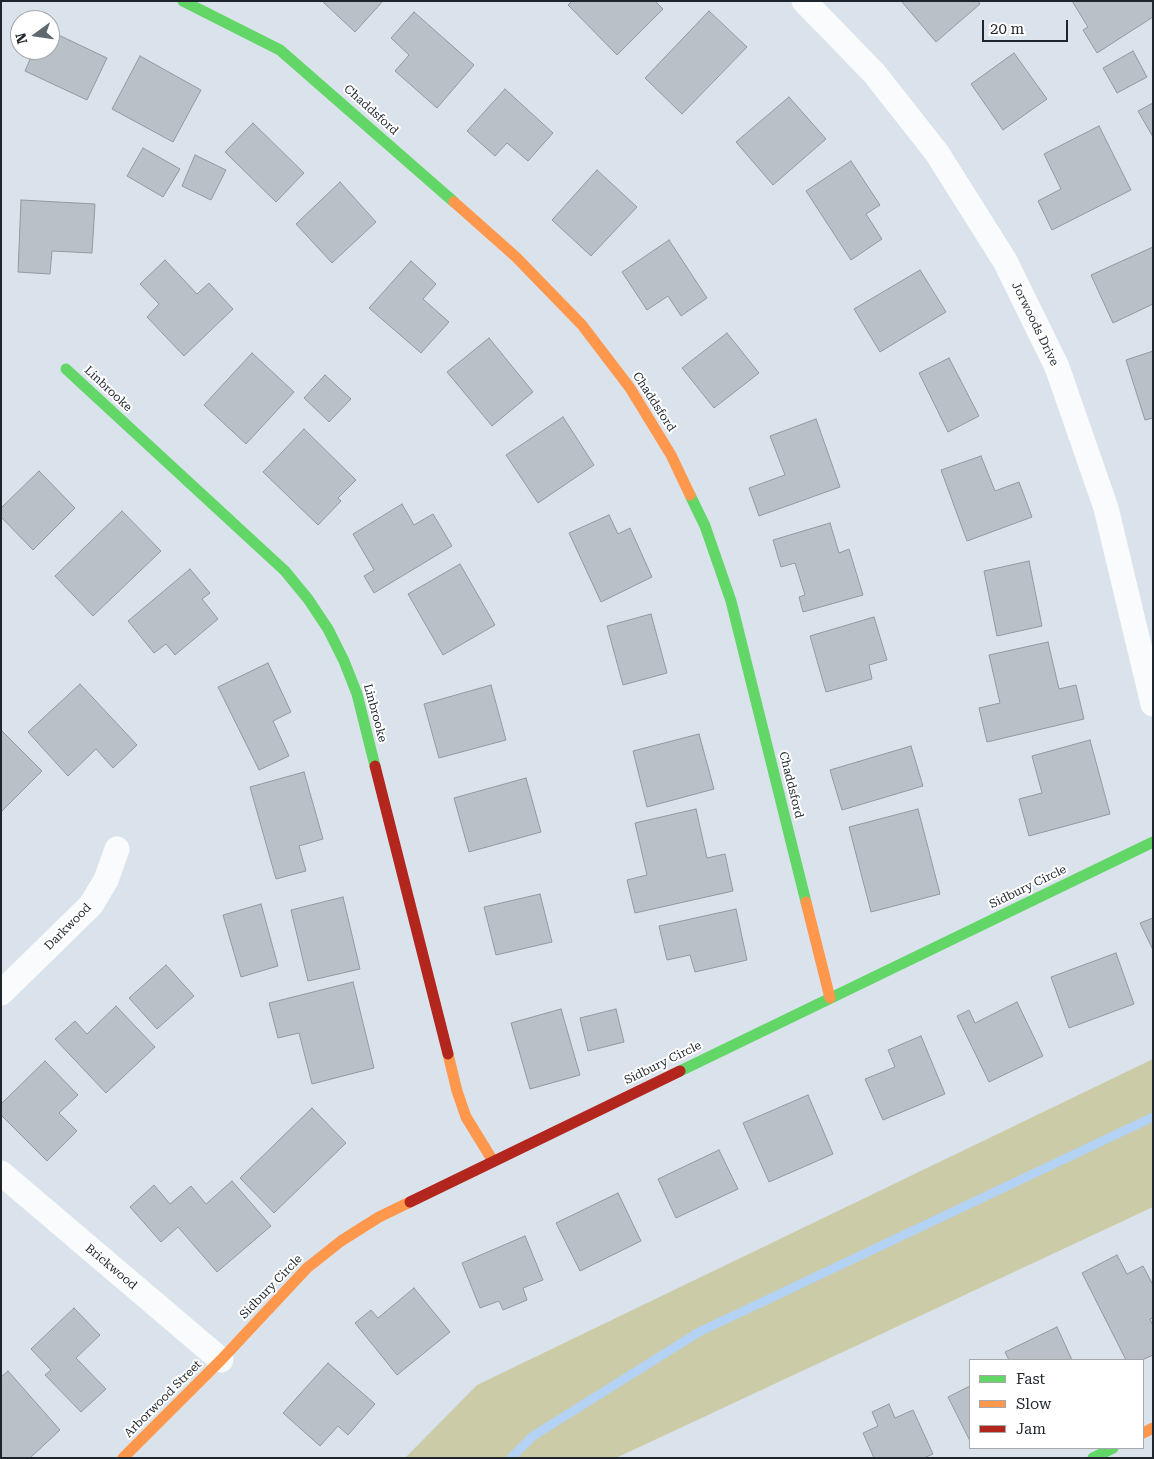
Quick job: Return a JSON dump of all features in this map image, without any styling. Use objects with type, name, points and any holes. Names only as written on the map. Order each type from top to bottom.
[{"type":"street","name":"Chaddsford","points":[[182,1],[280,50],[312,76],[516,257],[582,325],[630,388],[680,473],[705,526],[731,601],[830,998]]},
{"type":"street","name":"Jorwoods Drive","points":[[804,1],[874,73],[937,153],[1006,261],[1057,367],[1106,508],[1153,704]]},
{"type":"street","name":"Linbrooke","points":[[66,369],[285,571],[308,599],[328,629],[344,661],[357,694],[456,1091],[466,1117],[493,1160]]},
{"type":"street","name":"Sidbury Circle","points":[[221,1360],[307,1268],[342,1241],[378,1217],[1153,842]]},
{"type":"street","name":"Darkwood","points":[[1,992],[91,905],[106,880],[118,849]]},
{"type":"street","name":"Brickwood","points":[[1,1173],[221,1360]]},
{"type":"street","name":"Arborwood Street","points":[[123,1458],[221,1360]]},
{"type":"street","points":[[1093,1458],[1111,1449]]},
{"type":"green space","points":[[1153,1059],[1153,1207],[616,1458],[405,1458],[477,1385]]},
{"type":"building","points":[[322,1],[383,1],[355,32]]},
{"type":"building","points":[[572,1],[655,1],[663,9],[617,55],[568,5]]},
{"type":"building","points":[[903,1],[978,1],[980,4],[936,42]]},
{"type":"building","points":[[1072,1],[1153,1],[1153,17],[1097,53],[1083,30],[1088,27]]},
{"type":"building","points":[[709,11],[747,47],[682,114],[645,78]]},
{"type":"building","points":[[414,12],[474,65],[437,108],[395,71],[409,55],[391,38]]},
{"type":"building","points":[[60,36],[107,58],[87,100],[25,71],[30,60],[60,60]]},
{"type":"building","points":[[1133,51],[1147,77],[1117,93],[1103,68]]},
{"type":"building","points":[[1014,53],[1047,99],[1003,130],[971,84]]},
{"type":"building","points":[[140,56],[201,90],[173,142],[112,109]]},
{"type":"building","points":[[505,89],[553,133],[528,161],[507,143],[495,156],[467,131]]},
{"type":"building","points":[[789,97],[826,139],[773,185],[736,142]]},
{"type":"building","points":[[1153,103],[1153,137],[1138,111]]},
{"type":"building","points":[[253,123],[304,173],[276,202],[225,152]]},
{"type":"building","points":[[1099,126],[1131,190],[1052,230],[1038,201],[1061,189],[1044,154]]},
{"type":"building","points":[[143,148],[180,169],[163,197],[127,176]]},
{"type":"building","points":[[195,155],[226,170],[211,200],[182,186]]},
{"type":"building","points":[[851,161],[880,205],[866,214],[882,239],[851,260],[806,191]]},
{"type":"building","points":[[597,170],[637,207],[591,256],[552,220]]},
{"type":"building","points":[[340,182],[376,222],[332,263],[296,224]]},
{"type":"building","points":[[21,200],[95,204],[92,253],[52,251],[50,274],[18,272]]},
{"type":"building","points":[[669,240],[707,298],[681,316],[668,296],[647,310],[622,272]]},
{"type":"building","points":[[1153,247],[1153,304],[1113,323],[1091,275]]},
{"type":"building","points":[[165,260],[197,294],[209,283],[233,309],[184,356],[147,317],[159,304],[140,284]]},
{"type":"building","points":[[411,261],[436,284],[423,299],[449,322],[421,353],[369,308]]},
{"type":"building","points":[[920,270],[946,312],[880,352],[854,309]]},
{"type":"building","points":[[727,333],[759,373],[714,408],[682,368]]},
{"type":"building","points":[[489,338],[533,392],[492,426],[447,372]]},
{"type":"building","points":[[1153,351],[1153,418],[1145,420],[1126,360]]},
{"type":"building","points":[[252,353],[294,392],[246,444],[204,405]]},
{"type":"building","points":[[949,358],[979,416],[948,432],[919,373]]},
{"type":"building","points":[[325,375],[351,399],[329,422],[304,398]]},
{"type":"building","points":[[563,417],[594,465],[538,503],[506,455]]},
{"type":"building","points":[[816,419],[840,487],[759,516],[749,488],[785,475],[770,436]]},
{"type":"building","points":[[304,429],[356,480],[338,498],[341,501],[318,525],[263,472]]},
{"type":"building","points":[[981,456],[995,491],[1019,482],[1032,517],[967,541],[941,470]]},
{"type":"building","points":[[39,471],[75,508],[33,550],[1,517],[1,508]]},
{"type":"building","points":[[402,504],[414,525],[433,514],[452,546],[374,593],[364,576],[374,570],[353,534]]},
{"type":"building","points":[[122,511],[161,551],[93,616],[55,576]]},
{"type":"building","points":[[609,515],[618,534],[630,528],[652,577],[601,602],[569,533]]},
{"type":"building","points":[[830,523],[839,553],[849,549],[863,595],[803,612],[799,597],[805,595],[795,563],[781,567],[773,540]]},
{"type":"building","points":[[1029,561],[1042,626],[997,636],[984,571]]},
{"type":"building","points":[[460,564],[495,625],[443,655],[408,594]]},
{"type":"building","points":[[190,569],[210,593],[202,599],[218,619],[175,655],[166,644],[154,653],[128,621]]},
{"type":"building","points":[[651,614],[667,673],[623,685],[607,626]]},
{"type":"building","points":[[874,617],[887,660],[869,665],[872,679],[826,692],[810,636]]},
{"type":"building","points":[[1048,642],[1059,689],[1076,685],[1084,719],[987,742],[979,708],[1000,703],[989,655]]},
{"type":"building","points":[[268,663],[291,712],[273,721],[289,756],[259,770],[218,687]]},
{"type":"building","points":[[80,684],[137,745],[113,768],[96,749],[68,776],[28,732]]},
{"type":"building","points":[[491,685],[506,740],[439,758],[424,704]]},
{"type":"building","points":[[1,732],[42,771],[1,812]]},
{"type":"building","points":[[699,734],[714,789],[647,807],[633,751]]},
{"type":"building","points":[[1090,740],[1110,814],[1029,836],[1019,799],[1042,793],[1032,756]]},
{"type":"building","points":[[911,746],[923,786],[842,810],[830,770]]},
{"type":"building","points":[[304,772],[323,839],[299,846],[306,871],[276,879],[250,787]]},
{"type":"building","points":[[526,778],[541,832],[469,852],[454,798]]},
{"type":"building","points":[[696,809],[707,858],[725,854],[733,891],[635,913],[627,880],[647,875],[635,823]]},
{"type":"building","points":[[918,809],[940,894],[871,912],[849,827]]},
{"type":"building","points":[[540,894],[552,942],[496,955],[484,907]]},
{"type":"building","points":[[343,897],[360,969],[308,981],[291,910]]},
{"type":"building","points":[[261,904],[278,966],[241,977],[223,915]]},
{"type":"building","points":[[736,909],[747,960],[695,972],[690,955],[667,960],[659,926]]},
{"type":"building","points":[[1153,918],[1153,950],[1140,923]]},
{"type":"building","points":[[1116,953],[1134,1004],[1069,1028],[1051,977]]},
{"type":"building","points":[[166,965],[194,996],[157,1029],[129,998]]},
{"type":"building","points":[[353,982],[374,1068],[312,1084],[299,1033],[278,1038],[269,1003]]},
{"type":"building","points":[[1017,1002],[1043,1056],[989,1082],[957,1016],[969,1010],[975,1023]]},
{"type":"building","points":[[116,1006],[155,1047],[106,1093],[55,1039],[75,1021],[87,1034]]},
{"type":"building","points":[[561,1009],[580,1075],[530,1089],[511,1023]]},
{"type":"building","points":[[616,1009],[624,1042],[588,1051],[580,1018]]},
{"type":"building","points":[[921,1036],[945,1094],[883,1120],[865,1079],[895,1067],[888,1050]]},
{"type":"building","points":[[45,1061],[78,1095],[59,1113],[77,1131],[47,1161],[1,1115],[1,1104]]},
{"type":"building","points":[[808,1095],[833,1154],[769,1182],[743,1123]]},
{"type":"building","points":[[312,1108],[346,1143],[274,1213],[240,1178]]},
{"type":"building","points":[[719,1150],[738,1189],[676,1218],[658,1179]]},
{"type":"building","points":[[232,1181],[271,1226],[217,1272],[178,1227],[161,1242],[130,1207],[154,1185],[170,1204],[191,1186],[206,1204]]},
{"type":"building","points":[[618,1193],[641,1241],[580,1271],[556,1223]]},
{"type":"building","points":[[525,1236],[543,1280],[523,1288],[527,1300],[503,1310],[499,1301],[480,1308],[462,1263]]},
{"type":"building","points":[[1117,1255],[1127,1274],[1143,1266],[1153,1285],[1153,1318],[1150,1319],[1153,1326],[1153,1355],[1144,1359],[1125,1359],[1082,1273]]},
{"type":"building","points":[[414,1288],[450,1332],[397,1375],[355,1323],[371,1310],[378,1318]]},
{"type":"building","points":[[74,1308],[100,1335],[76,1358],[106,1389],[81,1412],[45,1375],[51,1370],[31,1349]]},
{"type":"building","points":[[1057,1327],[1072,1359],[1008,1359],[1005,1352]]},
{"type":"building","points":[[328,1363],[375,1404],[348,1435],[338,1426],[320,1446],[283,1413]]},
{"type":"building","points":[[8,1371],[60,1430],[30,1458],[1,1458],[1,1377]]},
{"type":"building","points":[[969,1386],[969,1439],[948,1397]]},
{"type":"building","points":[[889,1404],[895,1418],[913,1410],[933,1454],[924,1458],[874,1458],[863,1433],[878,1426],[872,1412]]},
{"type":"waterway","points":[[511,1458],[533,1436],[699,1332],[1153,1117]]},
{"type":"traffic: fast","points":[[183,1],[280,50],[454,202]]},
{"type":"traffic: fast","points":[[66,369],[285,571],[308,599],[328,629],[344,661],[357,694],[375,766]]},
{"type":"traffic: fast","points":[[690,495],[705,526],[731,601],[806,902]]},
{"type":"traffic: fast","points":[[680,1071],[1153,842]]},
{"type":"traffic: fast","points":[[1093,1458],[1111,1449]]},
{"type":"traffic: slow","points":[[454,202],[516,257],[582,325],[630,388],[671,455],[690,495]]},
{"type":"traffic: slow","points":[[806,902],[830,998]]},
{"type":"traffic: slow","points":[[448,1054],[457,1091],[466,1117],[493,1161]]},
{"type":"traffic: slow","points":[[123,1458],[221,1360],[307,1268],[341,1241],[379,1217],[410,1202]]},
{"type":"traffic: slow","points":[[1144,1432],[1153,1428]]},
{"type":"traffic: jam","points":[[375,766],[448,1054]]},
{"type":"traffic: jam","points":[[410,1202],[680,1071]]}]
